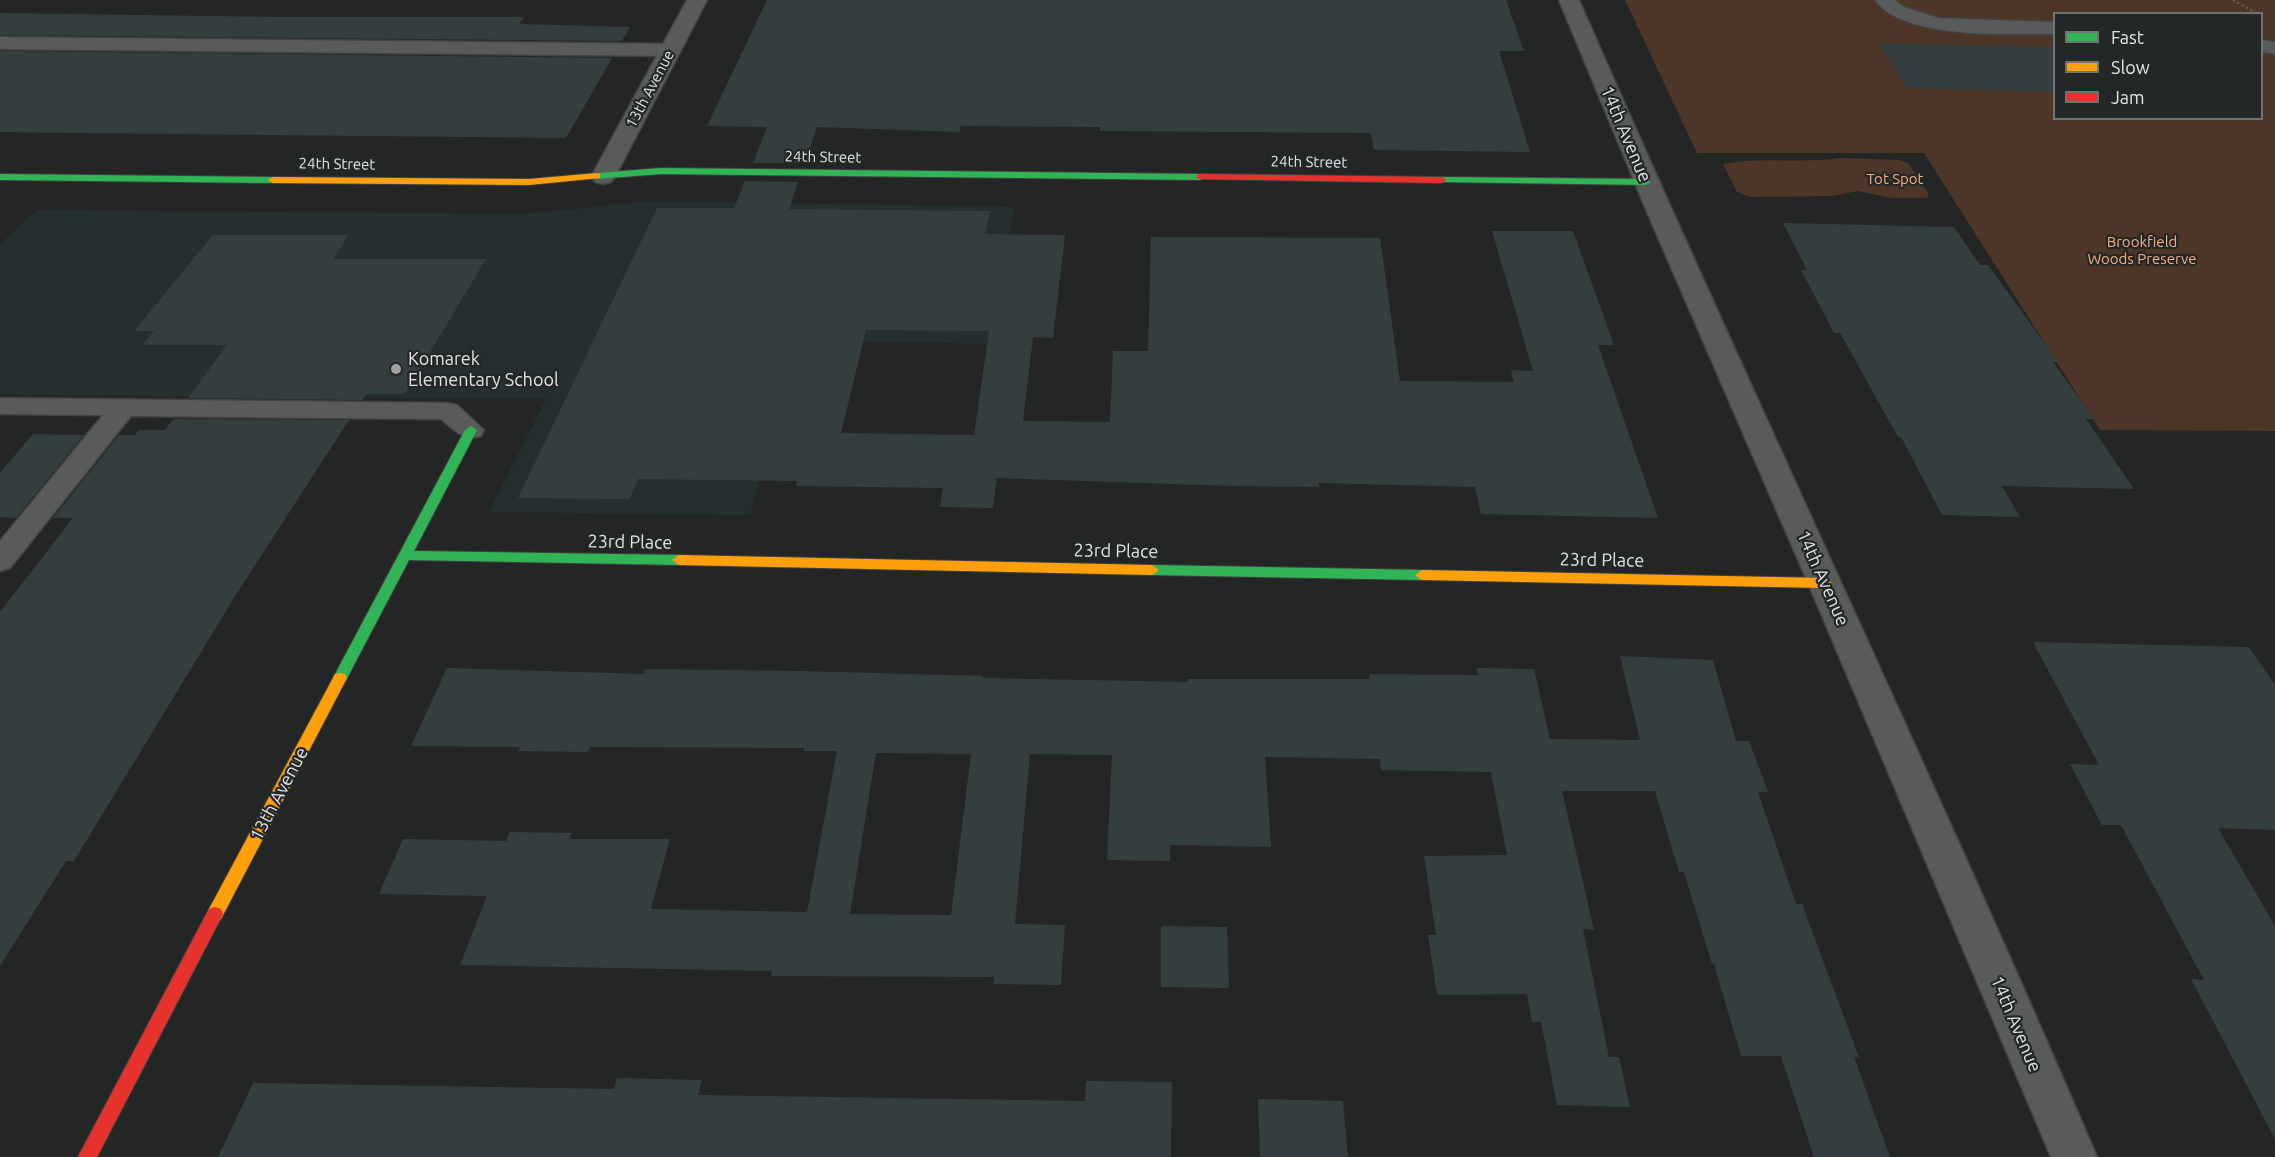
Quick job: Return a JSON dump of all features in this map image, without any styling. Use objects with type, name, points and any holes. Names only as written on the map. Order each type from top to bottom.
[{"type":"street","name":"13th Avenue","points":[[603,177],[697,0]]},
{"type":"street","name":"14th Avenue","points":[[1569,0],[1646,182],[1826,583],[2074,1157]]},
{"type":"street","name":"24th Street","points":[[4,180],[517,182],[662,171],[1646,182]]},
{"type":"street","name":"13th Avenue","points":[[87,1157],[471,430]]},
{"type":"street","name":"23rd Place","points":[[405,555],[1826,583]]},
{"type":"lane","points":[[1884,0],[1905,14],[1926,21],[2053,28]]},
{"type":"lane","points":[[0,44],[671,50]]},
{"type":"lane","points":[[0,406],[448,411],[471,430]]},
{"type":"lane","points":[[0,561],[124,407]]},
{"type":"path","points":[[2233,0],[2253,12]]},
{"type":"shaded area","name":"Komarek Elementary School","points":[[648,201],[1014,207],[993,344],[801,340],[750,515],[489,512],[546,399],[0,395],[0,244],[36,210],[523,214]]},
{"type":"green space","name":"Brookfield Woods Preserve","points":[[1625,0],[2275,0],[2275,431],[2100,430],[1924,153],[1697,153]]},
{"type":"green space","name":"Tot Spot","points":[[1840,158],[1899,160],[1908,163],[1929,194],[1927,198],[1892,198],[1858,191],[1832,196],[1751,197],[1737,192],[1723,164],[1752,161]]},
{"type":"building","points":[[767,0],[1506,0],[1524,51],[1499,51],[1530,152],[1374,150],[1371,133],[1100,131],[1100,127],[961,126],[959,132],[817,127],[805,163],[753,163],[767,127],[707,126]]},
{"type":"building","points":[[0,13],[277,17],[524,17],[519,24],[630,27],[622,41],[0,35]]},
{"type":"building","points":[[1878,43],[2053,47],[2053,92],[1907,88]]},
{"type":"building","points":[[0,51],[612,58],[566,138],[74,133],[0,132]]},
{"type":"building","points":[[745,181],[798,182],[789,209],[990,211],[985,234],[1065,235],[1053,338],[1033,337],[1023,421],[1110,422],[1113,351],[1148,351],[1151,237],[1380,238],[1400,381],[1514,382],[1511,370],[1533,371],[1492,231],[1573,231],[1614,345],[1598,345],[1658,518],[1481,514],[1475,487],[1319,483],[1319,487],[1231,486],[997,478],[993,508],[940,507],[943,488],[796,486],[797,481],[638,479],[630,499],[518,498],[657,208],[734,208]],"holes":[[[866,330],[989,331],[974,435],[841,433]]]},
{"type":"building","points":[[1783,223],[1954,227],[1980,265],[1988,265],[2058,362],[2053,362],[2094,419],[2086,419],[2134,489],[2002,486],[2020,517],[1942,515],[1901,437],[1898,437],[1840,333],[1834,333],[1801,270],[1807,270]]},
{"type":"building","points":[[213,235],[349,235],[333,259],[486,259],[405,394],[366,394],[362,400],[188,398],[227,345],[142,345],[154,331],[134,331]]},
{"type":"building","points":[[173,419],[349,420],[237,593],[74,861],[66,861],[0,966],[0,612],[73,518],[53,518],[119,435],[135,435],[139,430],[165,430]]},
{"type":"building","points":[[33,434],[84,435],[16,518],[0,517],[0,473]]},
{"type":"building","points":[[2033,642],[2249,647],[2275,685],[2275,830],[2218,828],[2275,926],[2275,1139],[2191,979],[2204,980],[2121,825],[2102,825],[2070,764],[2099,765]]},
{"type":"building","points":[[1620,656],[1713,660],[1736,741],[1749,741],[1768,792],[1758,792],[1796,904],[1802,904],[1859,1057],[1854,1057],[1890,1157],[1814,1157],[1781,1056],[1741,1056],[1714,964],[1712,964],[1684,872],[1679,872],[1655,791],[1562,791],[1594,930],[1583,929],[1609,1057],[1619,1057],[1630,1107],[1557,1105],[1541,1022],[1532,1022],[1527,994],[1437,995],[1428,935],[1436,935],[1424,856],[1507,855],[1491,772],[1381,770],[1380,759],[1265,757],[1271,847],[1170,845],[1170,861],[1107,860],[1112,755],[1030,754],[1015,924],[1065,925],[1061,985],[993,984],[994,977],[771,976],[772,971],[460,965],[487,896],[379,894],[403,839],[506,841],[510,832],[572,833],[569,839],[670,839],[651,908],[653,909],[807,912],[837,751],[804,751],[804,748],[590,747],[588,752],[518,751],[520,747],[411,746],[447,668],[643,674],[644,669],[800,671],[983,676],[983,678],[1188,682],[1188,679],[1370,679],[1369,674],[1478,675],[1477,668],[1534,669],[1550,739],[1640,740]],"holes":[[[876,753],[971,754],[951,915],[850,914]]]},
{"type":"building","points":[[1161,926],[1227,927],[1229,988],[1161,987]]},
{"type":"building","points":[[617,1078],[702,1080],[698,1095],[1085,1101],[1086,1081],[1172,1082],[1171,1157],[218,1157],[253,1083],[614,1089]]},
{"type":"building","points":[[1258,1099],[1343,1101],[1348,1157],[1260,1157]]},
{"type":"traffic: fast","points":[[597,176],[661,171],[1200,177]]},
{"type":"traffic: fast","points":[[0,177],[273,180]]},
{"type":"traffic: fast","points":[[1442,180],[1646,182]]},
{"type":"traffic: fast","points":[[340,678],[471,430]]},
{"type":"traffic: fast","points":[[405,555],[679,560]]},
{"type":"traffic: fast","points":[[1152,570],[1422,575]]},
{"type":"traffic: slow","points":[[273,180],[529,182],[597,176]]},
{"type":"traffic: slow","points":[[679,560],[1152,570]]},
{"type":"traffic: slow","points":[[1422,575],[1825,583]]},
{"type":"traffic: slow","points":[[215,914],[340,678]]},
{"type":"traffic: jam","points":[[1200,177],[1442,180]]},
{"type":"traffic: jam","points":[[87,1157],[215,914]]},
{"type":"place","name":"Komarek Elementary School","points":[[396,369]]}]
